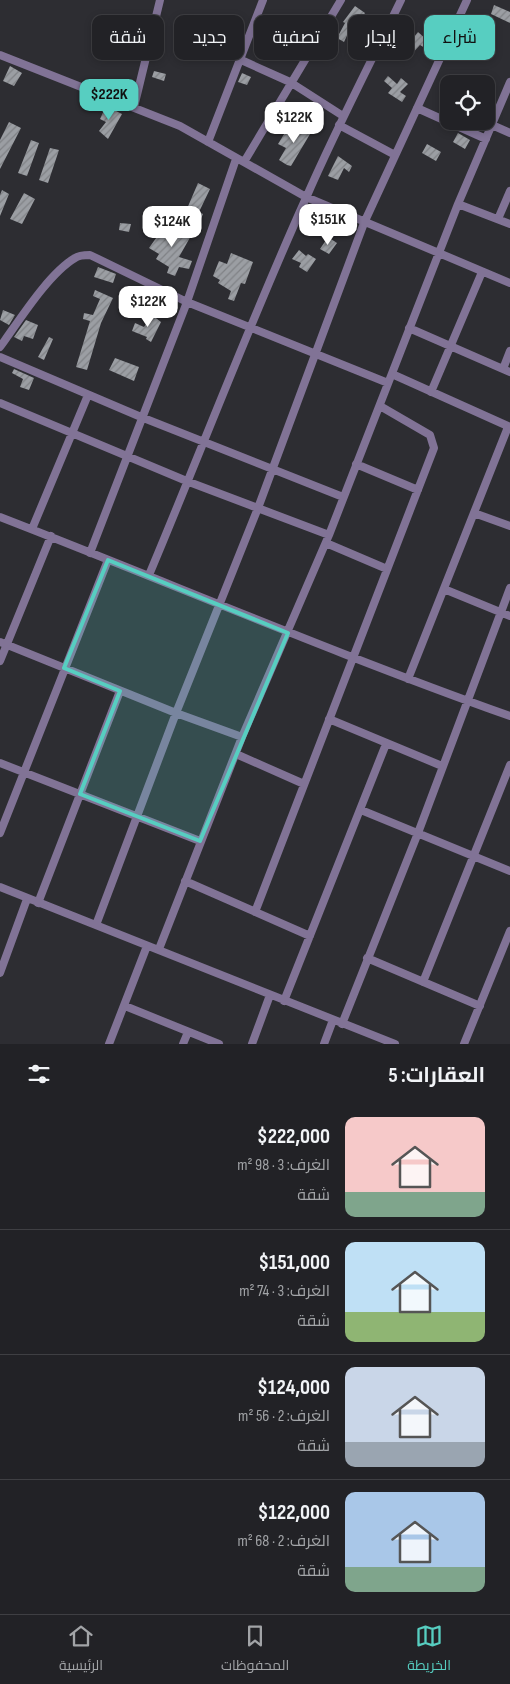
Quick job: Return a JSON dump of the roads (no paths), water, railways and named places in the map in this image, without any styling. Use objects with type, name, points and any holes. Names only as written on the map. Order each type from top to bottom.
[{"type":"street","points":[[134,108],[160,0]]},
{"type":"street","points":[[244,47],[263,0]]},
{"type":"street","points":[[90,553],[240,161],[341,0]]},
{"type":"street","points":[[149,575],[206,441],[250,326],[306,197],[343,116],[401,0]]},
{"type":"street","points":[[96,925],[176,713],[258,508],[364,224],[467,0]]},
{"type":"street","points":[[0,55],[180,126],[306,197],[364,224],[510,283]]},
{"type":"street","points":[[208,142],[239,60]]},
{"type":"street","points":[[241,60],[290,82],[343,116]]},
{"type":"street","points":[[495,118],[510,83]]},
{"type":"street","points":[[417,108],[486,139]]},
{"type":"street","points":[[339,125],[395,156]]},
{"type":"street","points":[[495,126],[510,133]]},
{"type":"street","points":[[159,949],[242,737],[326,543],[438,254],[490,130]]},
{"type":"street","points":[[498,219],[510,191]]},
{"type":"street","points":[[458,204],[510,224]]},
{"type":"street","points":[[0,347],[31,304],[65,265],[77,256],[90,255],[187,302],[388,383]]},
{"type":"street","points":[[431,392],[482,272]]},
{"type":"street","points":[[409,328],[506,371],[510,352]]},
{"type":"street","points":[[0,357],[141,417],[206,441],[343,497]]},
{"type":"street","points":[[392,374],[509,427],[408,679]]},
{"type":"street","points":[[32,529],[88,394]]},
{"type":"street","points":[[1,405],[71,432],[189,482],[329,535]]},
{"type":"street","points":[[255,912],[434,448],[434,442],[430,435],[380,406]]},
{"type":"street","points":[[356,464],[418,490]]},
{"type":"street","points":[[474,513],[510,526]]},
{"type":"street","points":[[0,516],[288,633],[510,716]]},
{"type":"street","points":[[0,660],[3,644],[50,536]]},
{"type":"street","points":[[326,543],[388,569]]},
{"type":"street","points":[[0,833],[108,560]]},
{"type":"street","points":[[342,1024],[418,833],[510,588]]},
{"type":"street","points":[[444,589],[510,616]]},
{"type":"street","points":[[3,644],[176,713],[242,737]]},
{"type":"street","points":[[38,903],[120,691]]},
{"type":"street","points":[[329,719],[442,766]]},
{"type":"street","points":[[284,1001],[386,744]]},
{"type":"street","points":[[236,754],[304,784]]},
{"type":"street","points":[[0,762],[200,841]]},
{"type":"street","points":[[423,982],[510,765]]},
{"type":"street","points":[[502,786],[510,790]]},
{"type":"street","points":[[361,810],[510,871]]},
{"type":"street","points":[[185,881],[310,936]]},
{"type":"street","points":[[0,887],[394,1044]]},
{"type":"street","points":[[0,973],[27,898]]},
{"type":"street","points":[[464,1044],[509,935]]},
{"type":"street","points":[[109,1044],[147,946]]},
{"type":"street","points":[[367,958],[480,1006]]},
{"type":"street","points":[[252,1044],[270,995]]},
{"type":"street","points":[[125,1006],[219,1044]]},
{"type":"street","points":[[324,1044],[333,1020]]},
{"type":"street","points":[[183,1044],[188,1032]]}]
